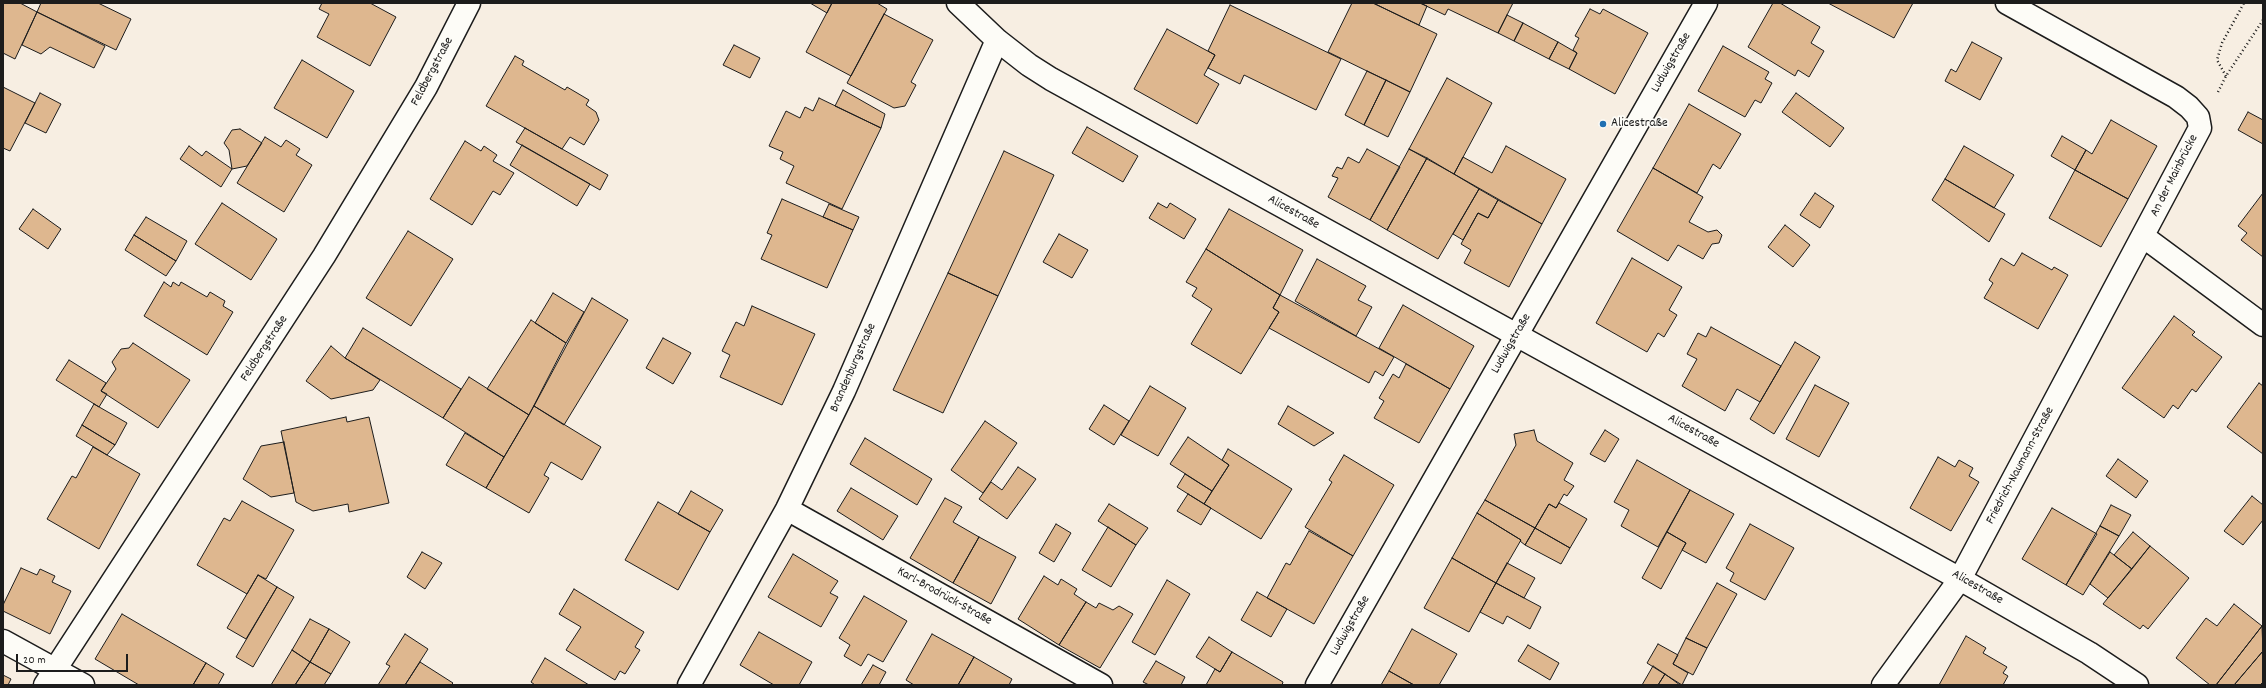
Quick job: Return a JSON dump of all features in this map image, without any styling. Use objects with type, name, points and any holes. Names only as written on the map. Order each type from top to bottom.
[{"type":"street","name":"Feldbergstraße","points":[[49,677],[324,256],[426,87],[469,3]]},
{"type":"street","name":"Alicestraße","points":[[958,3],[997,40],[1029,65],[1092,103],[1960,579],[2089,653],[2137,685]]},
{"type":"street","name":"Ludwigstraße","points":[[1318,685],[1706,3]]},
{"type":"street","name":"An der Mainbrücke","points":[[2007,3],[2176,97],[2189,107],[2198,117],[2200,128],[2144,237]]},
{"type":"street","name":"Brandenburgstraße","points":[[689,685],[787,509],[844,391],[997,40]]},
{"type":"street","points":[[2144,237],[2263,325]]},
{"type":"street","name":"Friedrich-Naumann-Straße","points":[[1883,685],[1960,579],[2144,237]]},
{"type":"street","name":"Karl-Brodrück-Straße","points":[[787,509],[1100,685]]},
{"type":"street","points":[[3,642],[49,677],[83,685]]},
{"type":"path","points":[[2226,76],[2216,60],[2222,43],[2244,3]]},
{"type":"path","points":[[2200,128],[2226,76],[2263,20]]},
{"type":"building","points":[[3,3],[20,3],[37,12],[15,59],[3,53]]},
{"type":"building","points":[[41,3],[98,3],[131,19],[116,50],[37,12]]},
{"type":"building","points":[[322,3],[370,3],[396,17],[370,66],[317,37],[329,14],[319,9]]},
{"type":"building","points":[[810,3],[832,3],[827,13]]},
{"type":"building","points":[[832,3],[877,3],[887,9],[851,76],[806,52]]},
{"type":"building","points":[[1352,3],[1373,3],[1437,34],[1410,92],[1328,52]]},
{"type":"building","points":[[1373,3],[1420,3],[1427,6],[1419,25]]},
{"type":"building","points":[[1420,3],[1513,3],[1498,33],[1448,9],[1445,15]]},
{"type":"building","points":[[1773,3],[1780,3],[1820,27],[1811,43],[1824,51],[1809,77],[1798,70],[1795,76],[1748,47]]},
{"type":"building","points":[[1828,3],[1913,3],[1894,38]]},
{"type":"building","points":[[1230,5],[1341,59],[1316,110],[1244,75],[1240,84],[1208,68],[1215,55],[1208,51]]},
{"type":"building","points":[[1590,9],[1600,14],[1603,9],[1648,33],[1615,94],[1569,69],[1577,53],[1573,50],[1579,38],[1575,36]]},
{"type":"building","points":[[37,12],[105,46],[94,68],[50,47],[41,54],[22,45]]},
{"type":"building","points":[[884,14],[933,40],[911,82],[916,85],[905,106],[894,108],[847,83]]},
{"type":"building","points":[[1507,15],[1523,23],[1514,41],[1498,33]]},
{"type":"building","points":[[1523,23],[1558,42],[1549,59],[1514,41]]},
{"type":"building","points":[[1167,29],[1215,55],[1204,75],[1219,84],[1197,124],[1134,89]]},
{"type":"building","points":[[1558,42],[1577,53],[1569,69],[1549,59]]},
{"type":"building","points":[[1972,42],[2002,58],[1980,100],[1945,81],[1951,69],[1956,72]]},
{"type":"building","points":[[734,45],[760,58],[750,78],[723,65]]},
{"type":"building","points":[[1723,46],[1769,72],[1765,79],[1772,83],[1761,103],[1755,100],[1745,117],[1698,91]]},
{"type":"building","points":[[515,56],[524,61],[522,65],[565,90],[567,87],[589,100],[586,105],[596,112],[599,120],[584,145],[570,137],[562,149],[486,106]]},
{"type":"building","points":[[302,60],[354,91],[327,138],[274,108]]},
{"type":"building","points":[[1367,71],[1386,80],[1364,125],[1345,115]]},
{"type":"building","points":[[1447,78],[1492,103],[1454,174],[1409,149]]},
{"type":"building","points":[[1386,80],[1410,92],[1388,137],[1364,125]]},
{"type":"building","points":[[3,87],[35,103],[10,151],[3,148]]},
{"type":"building","points":[[843,90],[885,114],[881,128],[835,106]]},
{"type":"building","points":[[40,93],[61,104],[46,133],[25,123]]},
{"type":"building","points":[[1796,93],[1844,128],[1830,147],[1782,112]]},
{"type":"building","points":[[819,98],[881,128],[842,209],[786,183],[794,166],[780,159],[783,152],[769,146],[786,111],[800,118],[805,107],[813,111]]},
{"type":"building","points":[[1689,104],[1741,134],[1720,169],[1713,164],[1697,193],[1653,168]]},
{"type":"building","points":[[2248,112],[2263,120],[2263,144],[2238,130]]},
{"type":"building","points":[[2111,120],[2157,146],[2128,199],[2075,170],[2086,150],[2092,154]]},
{"type":"building","points":[[1087,127],[1138,156],[1123,182],[1072,153]]},
{"type":"building","points":[[525,128],[608,175],[600,190],[516,142]]},
{"type":"building","points":[[240,129],[262,143],[247,166],[232,169],[229,150],[224,143],[232,130]]},
{"type":"building","points":[[2062,136],[2086,150],[2075,170],[2051,156]]},
{"type":"building","points":[[265,137],[281,147],[286,140],[300,149],[296,155],[312,165],[284,212],[237,183]]},
{"type":"building","points":[[465,141],[481,151],[484,146],[497,155],[493,161],[514,173],[500,195],[493,191],[472,225],[430,199]]},
{"type":"building","points":[[522,145],[590,184],[577,206],[510,165]]},
{"type":"building","points":[[189,146],[202,156],[206,151],[232,169],[221,187],[180,159]]},
{"type":"building","points":[[1506,146],[1566,179],[1542,224],[1454,174],[1463,157],[1492,173]]},
{"type":"building","points":[[1964,146],[2014,175],[1994,208],[1945,179]]},
{"type":"building","points":[[1367,149],[1400,167],[1370,220],[1328,197],[1338,178],[1332,176],[1337,167],[1342,169],[1348,157],[1359,163]]},
{"type":"building","points":[[1409,149],[1427,158],[1387,230],[1370,220]]},
{"type":"building","points":[[1004,151],[1054,175],[998,296],[948,273]]},
{"type":"building","points":[[1427,158],[1479,189],[1438,259],[1387,230]]},
{"type":"building","points":[[1653,168],[1703,197],[1689,222],[1708,232],[1717,230],[1722,235],[1719,243],[1712,244],[1703,259],[1678,245],[1668,261],[1617,231]]},
{"type":"building","points":[[2075,170],[2128,199],[2101,247],[2049,218]]},
{"type":"building","points":[[1945,179],[2005,214],[1989,242],[1932,200]]},
{"type":"building","points":[[1479,189],[1498,200],[1488,218],[1478,213],[1463,240],[1453,234]]},
{"type":"building","points":[[1815,193],[1834,206],[1820,228],[1800,215]]},
{"type":"building","points":[[2263,193],[2263,257],[2241,240],[2247,233],[2238,226]]},
{"type":"building","points":[[782,199],[853,230],[827,288],[761,259],[772,235],[767,233]]},
{"type":"building","points":[[1498,200],[1542,224],[1509,287],[1464,263],[1471,250],[1461,244],[1478,213],[1488,218]]},
{"type":"building","points":[[222,203],[277,239],[251,280],[195,244]]},
{"type":"building","points":[[1158,203],[1167,208],[1170,203],[1196,219],[1184,239],[1149,218]]},
{"type":"building","points":[[829,204],[859,217],[853,230],[823,217]]},
{"type":"building","points":[[33,209],[61,229],[48,249],[19,229]]},
{"type":"building","points":[[1229,209],[1303,250],[1280,295],[1206,249]]},
{"type":"building","points":[[146,217],[187,241],[176,261],[134,235]]},
{"type":"building","points":[[1785,225],[1810,245],[1793,267],[1768,247]]},
{"type":"building","points":[[408,231],[453,259],[411,326],[366,298]]},
{"type":"building","points":[[1059,234],[1088,250],[1072,278],[1043,262]]},
{"type":"building","points":[[134,235],[176,261],[166,276],[125,250]]},
{"type":"building","points":[[1206,249],[1280,295],[1273,308],[1279,312],[1241,374],[1191,344],[1212,309],[1192,296],[1197,288],[1186,282]]},
{"type":"building","points":[[2022,253],[2052,270],[2054,267],[2068,275],[2038,329],[1984,298],[1993,283],[1989,280],[2001,258],[2014,266]]},
{"type":"building","points":[[1632,258],[1682,287],[1669,310],[1677,315],[1664,337],[1658,333],[1647,352],[1596,323]]},
{"type":"building","points":[[1317,259],[1366,286],[1358,300],[1372,307],[1356,336],[1295,301]]},
{"type":"building","points":[[948,273],[998,296],[943,413],[893,390]]},
{"type":"building","points":[[164,282],[171,287],[173,282],[179,286],[181,282],[207,297],[210,292],[225,301],[223,306],[233,312],[207,355],[144,316]]},
{"type":"building","points":[[553,293],[584,312],[566,343],[535,323]]},
{"type":"building","points":[[1280,295],[1394,357],[1383,376],[1375,371],[1369,383],[1269,328],[1279,312],[1273,308]]},
{"type":"building","points":[[592,298],[628,320],[564,425],[534,406]]},
{"type":"building","points":[[1403,305],[1474,346],[1450,389],[1379,348]]},
{"type":"building","points":[[752,306],[815,334],[782,405],[720,377],[730,355],[722,351],[736,322],[744,326]]},
{"type":"building","points":[[2174,316],[2195,332],[2192,335],[2222,357],[2196,392],[2192,389],[2178,409],[2173,405],[2164,418],[2122,388]]},
{"type":"building","points":[[531,320],[566,343],[529,415],[487,389]]},
{"type":"building","points":[[1711,327],[1781,366],[1760,402],[1737,389],[1725,411],[1682,386],[1697,359],[1687,354],[1698,333],[1706,337]]},
{"type":"building","points":[[363,328],[461,389],[443,418],[345,358]]},
{"type":"building","points":[[663,338],[691,353],[673,384],[646,368]]},
{"type":"building","points":[[1795,342],[1820,357],[1774,434],[1750,419]]},
{"type":"building","points":[[133,343],[190,380],[158,428],[101,391],[116,369],[112,362],[121,349],[129,348]]},
{"type":"building","points":[[331,346],[345,358],[380,380],[373,390],[331,399],[306,381]]},
{"type":"building","points":[[69,360],[106,383],[101,391],[107,394],[99,407],[56,380]]},
{"type":"building","points":[[1406,364],[1450,389],[1419,443],[1374,418],[1384,401],[1379,398],[1393,374],[1399,378]]},
{"type":"building","points":[[469,377],[529,415],[504,457],[443,418]]},
{"type":"building","points":[[2259,383],[2263,386],[2263,454],[2227,427]]},
{"type":"building","points":[[1815,385],[1849,403],[1819,457],[1786,439]]},
{"type":"building","points":[[1150,386],[1186,408],[1158,456],[1121,435]]},
{"type":"building","points":[[94,404],[127,423],[115,445],[82,425]]},
{"type":"building","points":[[1104,405],[1129,421],[1114,445],[1089,429]]},
{"type":"building","points":[[534,406],[601,447],[582,480],[551,462],[544,475],[549,478],[529,513],[486,488]]},
{"type":"building","points":[[1288,406],[1334,433],[1314,446],[1278,424]]},
{"type":"building","points":[[346,417],[347,422],[369,417],[389,503],[349,512],[348,504],[313,511],[296,502],[281,431]]},
{"type":"building","points":[[985,421],[1017,443],[983,493],[951,470]]},
{"type":"building","points":[[82,425],[115,445],[107,455],[76,436]]},
{"type":"building","points":[[1534,430],[1537,441],[1573,463],[1564,480],[1574,486],[1567,496],[1564,494],[1556,508],[1549,504],[1535,528],[1485,500],[1516,445],[1514,434]]},
{"type":"building","points":[[1605,430],[1619,439],[1605,462],[1590,454]]},
{"type":"building","points":[[465,433],[504,457],[486,488],[446,465]]},
{"type":"building","points":[[1188,437],[1229,465],[1212,491],[1170,464]]},
{"type":"building","points":[[865,438],[932,479],[917,505],[850,464]]},
{"type":"building","points":[[284,442],[294,493],[271,497],[243,479],[261,446]]},
{"type":"building","points":[[93,447],[140,474],[99,549],[47,519],[72,476],[76,478]]},
{"type":"building","points":[[1228,449],[1292,489],[1261,539],[1204,504],[1229,465],[1222,460]]},
{"type":"building","points":[[1344,455],[1394,485],[1353,556],[1305,527],[1332,482],[1329,480]]},
{"type":"building","points":[[1938,457],[1955,467],[1959,460],[1973,468],[1969,476],[1979,482],[1951,531],[1910,508]]},
{"type":"building","points":[[2118,459],[2148,481],[2136,498],[2106,476]]},
{"type":"building","points":[[1637,460],[1690,490],[1658,547],[1621,526],[1629,510],[1614,502]]},
{"type":"building","points":[[1018,467],[1036,479],[1007,519],[979,499],[991,482],[1002,490]]},
{"type":"building","points":[[1185,474],[1212,491],[1204,504],[1177,487]]},
{"type":"building","points":[[851,488],[898,516],[883,540],[837,511]]},
{"type":"building","points":[[1690,490],[1734,514],[1706,563],[1682,550],[1686,543],[1667,532]]},
{"type":"building","points":[[691,491],[723,510],[710,532],[678,514]]},
{"type":"building","points":[[1188,494],[1211,508],[1201,525],[1177,511]]},
{"type":"building","points":[[2252,496],[2263,505],[2263,520],[2243,545],[2224,531]]},
{"type":"building","points":[[945,498],[962,507],[953,522],[979,537],[953,583],[910,558]]},
{"type":"building","points":[[1485,500],[1535,528],[1525,545],[1520,541],[1521,540],[1477,513]]},
{"type":"building","points":[[242,501],[294,530],[266,579],[258,575],[247,594],[197,565],[224,518],[230,521]]},
{"type":"building","points":[[658,502],[710,532],[678,590],[625,560]]},
{"type":"building","points":[[1559,503],[1587,519],[1570,548],[1535,528],[1549,504],[1556,508]]},
{"type":"building","points":[[1109,504],[1148,528],[1136,545],[1098,521]]},
{"type":"building","points":[[2111,505],[2131,515],[2119,536],[2100,526]]},
{"type":"building","points":[[2052,508],[2097,534],[2066,585],[2022,559]]},
{"type":"building","points":[[1477,513],[1521,540],[1496,583],[1452,558]]},
{"type":"building","points":[[1056,524],[1071,533],[1054,562],[1039,553]]},
{"type":"building","points":[[1750,524],[1794,548],[1765,600],[1730,581],[1734,573],[1726,568]]},
{"type":"building","points":[[2100,526],[2119,536],[2083,595],[2066,585]]},
{"type":"building","points":[[1108,527],[1136,545],[1111,587],[1082,570]]},
{"type":"building","points":[[1535,528],[1570,548],[1561,564],[1525,545]]},
{"type":"building","points":[[1309,531],[1353,556],[1314,624],[1267,598],[1286,563],[1290,565]]},
{"type":"building","points":[[1667,532],[1686,543],[1661,589],[1642,578]]},
{"type":"building","points":[[2133,532],[2150,546],[2132,569],[2114,555]]},
{"type":"building","points":[[979,537],[1016,557],[991,604],[953,583]]},
{"type":"building","points":[[2150,546],[2189,578],[2148,629],[2143,625],[2140,629],[2103,604]]},
{"type":"building","points":[[422,552],[442,563],[425,589],[407,577]]},
{"type":"building","points":[[2110,552],[2132,569],[2108,598],[2090,584]]},
{"type":"building","points":[[793,554],[838,581],[830,593],[838,597],[821,627],[768,597]]},
{"type":"building","points":[[1452,558],[1496,583],[1469,632],[1424,608]]},
{"type":"building","points":[[1507,563],[1535,578],[1524,598],[1496,583]]},
{"type":"building","points":[[21,568],[37,575],[40,569],[55,576],[52,582],[71,591],[50,634],[3,611],[3,605]]},
{"type":"building","points":[[258,575],[277,587],[246,639],[227,628]]},
{"type":"building","points":[[1044,576],[1058,585],[1061,579],[1077,589],[1074,594],[1086,602],[1059,645],[1018,619]]},
{"type":"building","points":[[1167,580],[1190,594],[1155,655],[1132,642]]},
{"type":"building","points":[[1496,583],[1541,607],[1530,629],[1507,616],[1503,624],[1480,612]]},
{"type":"building","points":[[1717,583],[1737,594],[1707,648],[1686,638]]},
{"type":"building","points":[[277,587],[294,597],[253,667],[236,657]]},
{"type":"building","points":[[574,589],[644,632],[635,647],[640,650],[625,674],[620,671],[615,680],[566,650],[581,627],[559,614]]},
{"type":"building","points":[[1257,592],[1287,609],[1271,637],[1241,620]]},
{"type":"building","points":[[864,596],[907,621],[883,662],[868,654],[861,666],[844,656],[850,645],[839,638]]},
{"type":"building","points":[[1086,602],[1096,608],[1099,603],[1113,610],[1119,606],[1133,614],[1100,668],[1059,645]]},
{"type":"building","points":[[2234,604],[2262,626],[2216,685],[2210,685],[2176,658],[2206,618],[2217,626]]},
{"type":"building","points":[[122,614],[206,663],[193,685],[139,685],[95,659]]},
{"type":"building","points":[[310,619],[329,629],[310,662],[292,650]]},
{"type":"building","points":[[2262,626],[2263,651],[2234,685],[2216,685]]},
{"type":"building","points":[[329,629],[350,642],[331,674],[310,662]]},
{"type":"building","points":[[1412,629],[1457,654],[1439,685],[1414,685],[1389,671]]},
{"type":"building","points":[[759,632],[812,662],[799,685],[774,685],[740,665]]},
{"type":"building","points":[[405,634],[428,649],[405,685],[378,685],[390,666],[386,664]]},
{"type":"building","points":[[932,634],[974,657],[958,685],[914,685],[906,680]]},
{"type":"building","points":[[1966,636],[1986,648],[1983,653],[2007,667],[2003,673],[2008,676],[2003,685],[1939,685]]},
{"type":"building","points":[[1209,637],[1232,652],[1220,672],[1196,657]]},
{"type":"building","points":[[1686,638],[1707,648],[1693,675],[1673,664]]},
{"type":"building","points":[[1658,644],[1678,655],[1673,664],[1688,673],[1682,685],[1647,663]]},
{"type":"building","points":[[1528,645],[1559,663],[1550,680],[1518,661]]},
{"type":"building","points":[[292,650],[310,662],[295,685],[271,685]]},
{"type":"building","points":[[2263,651],[2263,682],[2260,685],[2236,685],[2235,684]]},
{"type":"building","points":[[1232,652],[1283,682],[1282,685],[1206,685],[1215,669],[1220,672]]},
{"type":"building","points":[[974,657],[1012,679],[1009,685],[958,685]]},
{"type":"building","points":[[545,658],[589,685],[535,685],[531,682]]},
{"type":"building","points":[[1156,661],[1185,677],[1181,685],[1149,685],[1143,682]]},
{"type":"building","points":[[310,662],[331,674],[324,685],[295,685]]},
{"type":"building","points":[[420,662],[453,683],[451,685],[405,685]]},
{"type":"building","points":[[206,663],[224,674],[218,685],[193,685]]},
{"type":"building","points":[[873,665],[886,672],[879,685],[861,685]]},
{"type":"building","points":[[1653,666],[1665,674],[1658,685],[1642,685]]},
{"type":"building","points":[[1389,671],[1414,685],[1381,685]]},
{"type":"building","points":[[1665,674],[1680,685],[1658,685]]},
{"type":"building","points":[[3,675],[11,679],[8,685],[3,685]]},
{"type":"place","name":"Alicestraße","points":[[1603,124]]}]
